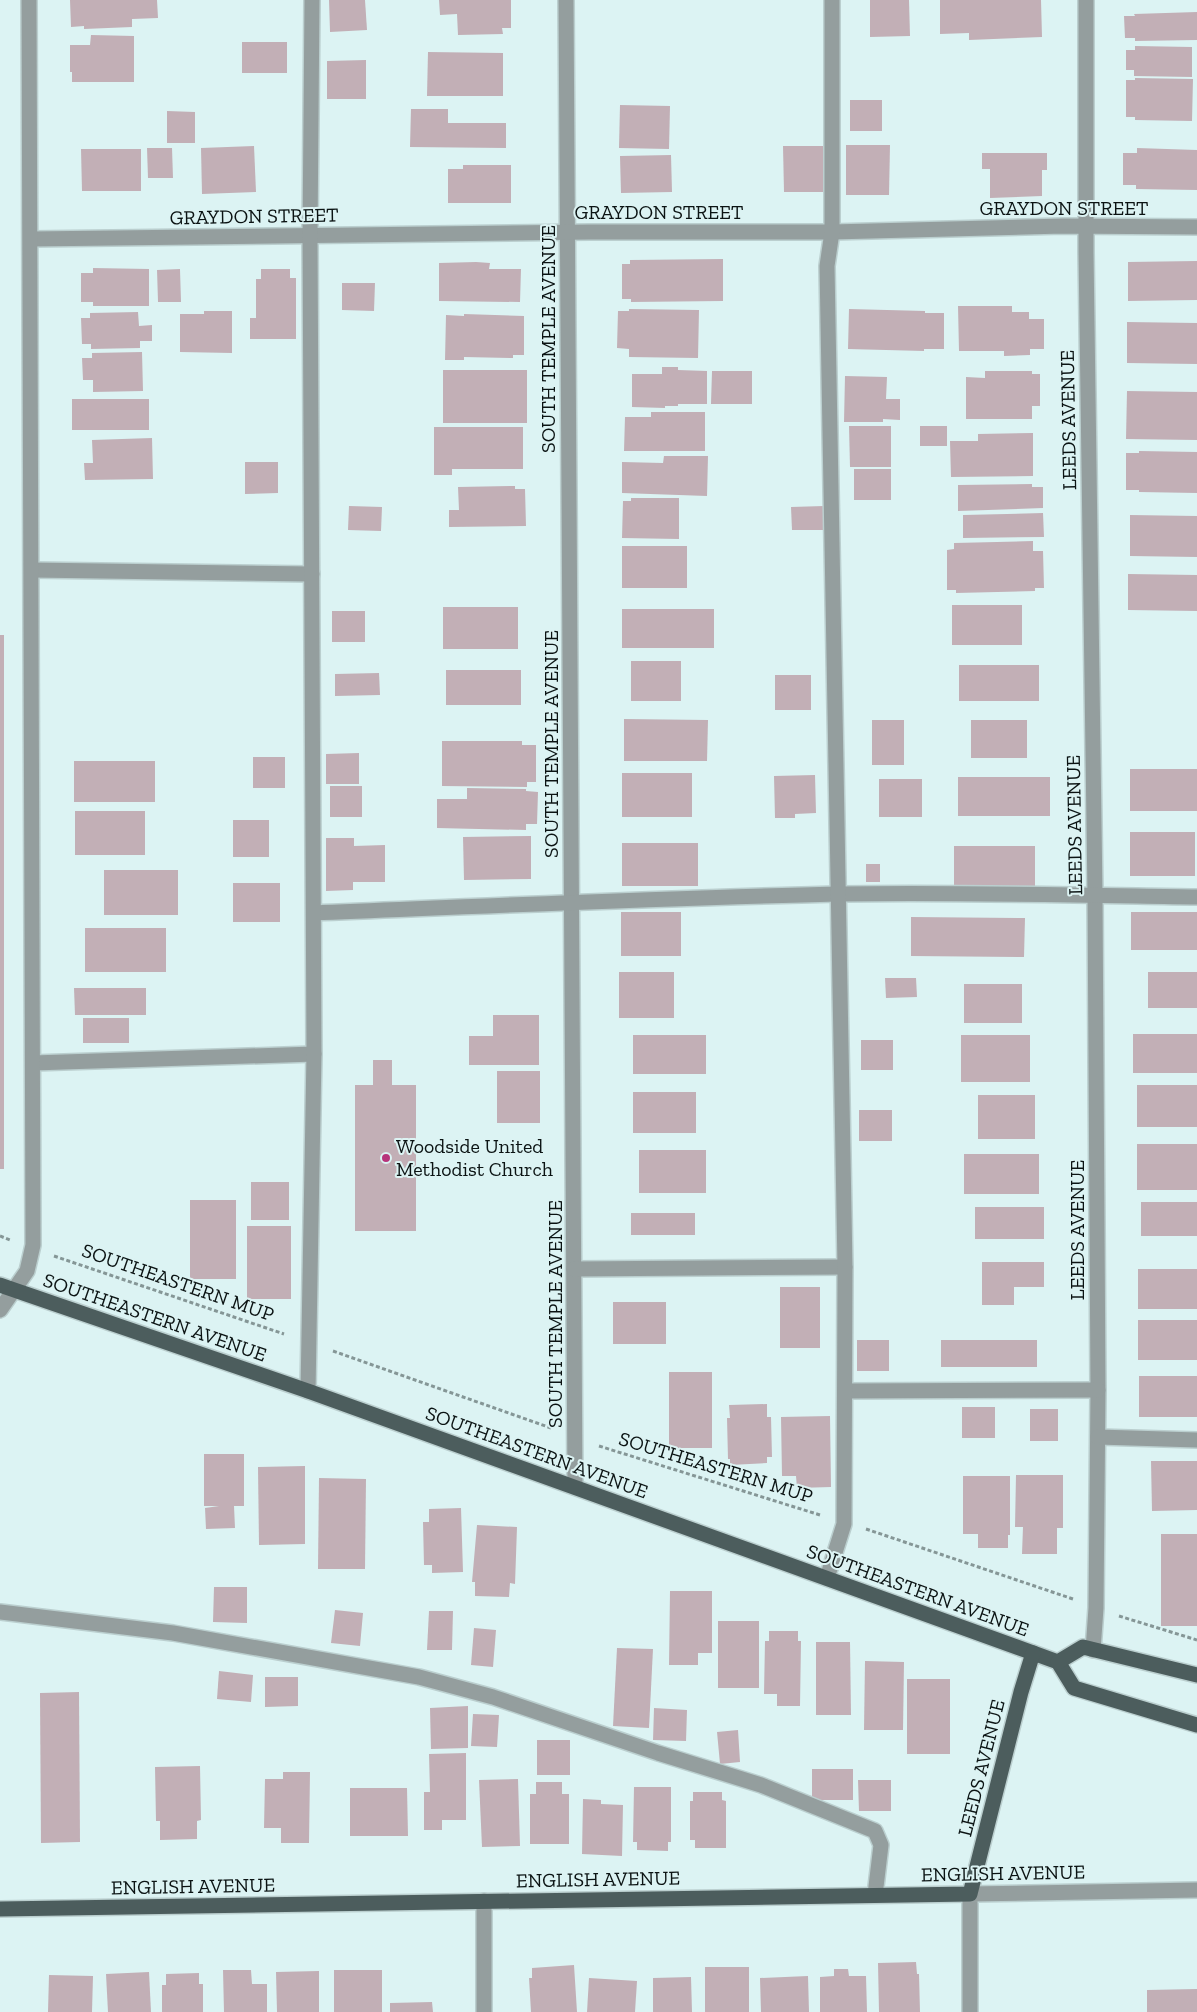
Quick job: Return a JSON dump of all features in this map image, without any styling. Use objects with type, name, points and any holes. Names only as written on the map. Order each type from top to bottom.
[{"type":"main road","name":"SOUTHEASTERN AVENUE","points":[[7,1288],[308,1391],[1058,1662]]},
{"type":"main road","points":[[1197,1675],[1083,1647],[1058,1662],[1074,1688],[1197,1725]]},
{"type":"main road","name":"LEEDS AVENUE","points":[[970,1894],[1021,1692],[1033,1653]]},
{"type":"main road","name":"ENGLISH AVENUE","points":[[0,1909],[970,1894]]},
{"type":"street","points":[[0,1310],[7,1288],[27,1272],[33,1246],[30,0]]},
{"type":"street","points":[[308,1391],[314,1054],[310,235],[312,0]]},
{"type":"street","name":"SOUTH TEMPLE AVENUE","points":[[566,0],[575,1487]]},
{"type":"street","points":[[827,1578],[844,1524],[845,1391],[845,1267],[828,266],[832,232],[832,0]]},
{"type":"street","name":"LEEDS AVENUE","points":[[1086,0],[1086,226],[1095,895],[1098,1390],[1096,1608],[1093,1650]]},
{"type":"street","name":"GRAYDON STREET","points":[[31,239],[567,232],[832,232],[1086,226],[1197,227]]},
{"type":"street","points":[[32,570],[312,574]]},
{"type":"street","points":[[314,913],[572,902],[839,894],[1197,897]]},
{"type":"street","points":[[33,1063],[314,1054]]},
{"type":"street","points":[[574,1269],[845,1267]]},
{"type":"street","points":[[845,1391],[1098,1390]]},
{"type":"street","points":[[1098,1437],[1197,1440]]},
{"type":"street","points":[[0,1612],[173,1633],[419,1677],[493,1697],[761,1786],[875,1831],[881,1845],[875,1895]]},
{"type":"street","name":"ENGLISH AVENUE","points":[[970,1894],[1197,1890]]},
{"type":"street","name":"LEEDS AVENUE","points":[[970,1894],[970,2012]]},
{"type":"street","points":[[484,1901],[484,2012]]},
{"type":"path","points":[[0,1236],[9,1240]]},
{"type":"path","name":"SOUTHEASTERN MUP","points":[[53,1256],[293,1337]]},
{"type":"path","points":[[325,1348],[552,1428]]},
{"type":"path","name":"SOUTHEASTERN MUP","points":[[595,1445],[828,1518]]},
{"type":"path","points":[[863,1528],[1075,1600]]},
{"type":"path","points":[[1118,1616],[1197,1640]]},
{"type":"building","points":[[70,0],[157,0],[158,18],[132,19],[132,27],[84,29],[84,26],[71,27]]},
{"type":"building","points":[[329,0],[365,0],[367,30],[330,32]]},
{"type":"building","points":[[439,0],[511,0],[511,28],[502,28],[503,34],[458,35],[457,14],[440,15]]},
{"type":"building","points":[[870,0],[909,0],[910,36],[870,37]]},
{"type":"building","points":[[940,0],[1041,0],[1042,37],[969,40],[969,33],[940,34]]},
{"type":"building","points":[[1197,12],[1197,40],[1135,41],[1135,38],[1125,38],[1124,16]]},
{"type":"building","points":[[91,35],[134,36],[134,82],[72,82],[70,45],[90,45]]},
{"type":"building","points":[[242,42],[287,42],[287,73],[242,73]]},
{"type":"building","points":[[1135,46],[1192,47],[1192,77],[1134,76],[1134,70],[1126,70],[1126,50],[1135,50]]},
{"type":"building","points":[[428,52],[503,53],[503,96],[427,96]]},
{"type":"building","points":[[366,60],[366,99],[327,99],[327,61]]},
{"type":"building","points":[[1135,78],[1193,79],[1192,121],[1135,120],[1135,117],[1126,117],[1126,80],[1135,80]]},
{"type":"building","points":[[850,100],[882,100],[882,131],[850,131]]},
{"type":"building","points":[[620,105],[670,106],[669,149],[619,148]]},
{"type":"building","points":[[411,109],[448,109],[448,123],[506,123],[506,148],[410,147]]},
{"type":"building","points":[[167,111],[195,112],[195,143],[167,143]]},
{"type":"building","points":[[846,145],[890,145],[889,195],[846,195]]},
{"type":"building","points":[[254,146],[256,192],[202,194],[201,148]]},
{"type":"building","points":[[783,146],[824,146],[824,192],[784,192]]},
{"type":"building","points":[[147,148],[172,148],[173,178],[148,178]]},
{"type":"building","points":[[1137,148],[1197,150],[1197,190],[1136,189],[1136,185],[1123,185],[1123,153],[1137,153]]},
{"type":"building","points":[[81,149],[141,149],[141,191],[82,191]]},
{"type":"building","points":[[982,153],[1047,153],[1047,170],[1042,170],[1042,196],[990,198],[990,169],[982,169]]},
{"type":"building","points":[[671,155],[672,192],[621,193],[620,156]]},
{"type":"building","points":[[463,165],[511,165],[511,203],[448,203],[448,169],[463,169]]},
{"type":"building","points":[[723,259],[723,301],[631,302],[631,299],[622,299],[622,264],[630,264],[630,260]]},
{"type":"building","points":[[1197,261],[1197,300],[1128,301],[1128,262]]},
{"type":"building","points":[[439,263],[490,263],[489,269],[521,269],[520,302],[439,301]]},
{"type":"building","points":[[93,268],[149,269],[149,306],[93,306],[93,302],[81,302],[81,273],[93,273]]},
{"type":"building","points":[[180,269],[181,302],[158,302],[157,270]]},
{"type":"building","points":[[261,269],[290,269],[290,278],[296,278],[296,339],[250,339],[250,318],[256,318],[256,279],[261,279]]},
{"type":"building","points":[[342,283],[375,283],[374,311],[342,310]]},
{"type":"building","points":[[958,306],[1012,306],[1012,312],[1029,312],[1029,319],[1044,319],[1044,349],[1030,349],[1030,355],[1004,356],[1004,351],[959,351]]},
{"type":"building","points":[[629,309],[699,310],[698,358],[629,357],[629,349],[617,348],[618,311],[629,311]]},
{"type":"building","points":[[849,309],[944,313],[944,349],[924,349],[924,351],[848,349]]},
{"type":"building","points":[[204,311],[232,311],[232,353],[180,352],[180,314],[204,314]]},
{"type":"building","points":[[138,312],[139,326],[152,325],[152,341],[140,341],[140,348],[91,349],[91,344],[82,344],[81,318],[90,318],[90,313]]},
{"type":"building","points":[[464,314],[524,316],[524,355],[513,355],[513,358],[464,357],[464,360],[445,360],[446,315],[464,316]]},
{"type":"building","points":[[1127,322],[1197,323],[1197,364],[1127,363]]},
{"type":"building","points":[[142,352],[143,391],[93,392],[93,380],[83,380],[82,358],[92,358],[92,353]]},
{"type":"building","points":[[662,367],[678,367],[678,370],[707,371],[707,404],[678,404],[678,406],[665,406],[665,408],[632,407],[632,374],[662,374]]},
{"type":"building","points":[[443,370],[527,370],[527,423],[443,423]]},
{"type":"building","points":[[712,371],[752,371],[752,404],[711,404]]},
{"type":"building","points":[[985,371],[1032,371],[1032,374],[1040,374],[1040,406],[1032,406],[1032,419],[966,419],[966,377],[985,378]]},
{"type":"building","points":[[845,376],[887,377],[886,399],[900,399],[900,420],[883,419],[883,422],[844,422]]},
{"type":"building","points":[[1127,391],[1197,392],[1197,440],[1126,439]]},
{"type":"building","points":[[72,399],[149,399],[149,430],[72,430]]},
{"type":"building","points":[[651,412],[705,412],[705,451],[624,451],[625,417],[651,417]]},
{"type":"building","points":[[849,426],[891,426],[891,467],[850,467]]},
{"type":"building","points":[[920,426],[947,426],[947,446],[920,446]]},
{"type":"building","points":[[434,427],[523,427],[523,469],[452,469],[452,475],[434,475]]},
{"type":"building","points":[[1033,433],[1033,476],[951,477],[950,441],[978,441],[978,434]]},
{"type":"building","points":[[152,438],[153,479],[85,480],[84,463],[93,463],[92,440]]},
{"type":"building","points":[[1139,451],[1197,452],[1197,493],[1126,490],[1126,453],[1139,453]]},
{"type":"building","points":[[664,456],[708,456],[707,496],[622,493],[622,462],[663,463]]},
{"type":"building","points":[[245,462],[278,462],[278,493],[245,494]]},
{"type":"building","points":[[854,469],[891,469],[891,500],[854,500]]},
{"type":"building","points":[[1032,484],[1032,487],[1043,487],[1043,508],[958,511],[958,485]]},
{"type":"building","points":[[515,486],[515,489],[525,489],[526,526],[449,527],[449,510],[459,510],[458,487]]},
{"type":"building","points":[[631,498],[679,498],[679,539],[622,538],[623,501],[631,501]]},
{"type":"building","points":[[349,506],[382,507],[381,531],[348,530]]},
{"type":"building","points":[[824,506],[824,530],[792,530],[791,507]]},
{"type":"building","points":[[1043,513],[1044,537],[963,538],[963,515]]},
{"type":"building","points":[[1130,515],[1197,516],[1197,557],[1130,556]]},
{"type":"building","points":[[1033,541],[1033,551],[1043,551],[1044,588],[1035,588],[1035,591],[956,593],[956,590],[947,590],[947,550],[954,549],[954,543]]},
{"type":"building","points":[[622,546],[687,546],[687,588],[622,588]]},
{"type":"building","points":[[1128,574],[1197,575],[1197,611],[1128,610]]},
{"type":"building","points":[[952,605],[1022,605],[1022,645],[952,645]]},
{"type":"building","points":[[443,607],[518,607],[518,649],[443,649]]},
{"type":"building","points":[[622,609],[714,609],[714,648],[622,648]]},
{"type":"building","points":[[332,611],[365,611],[365,642],[332,642]]},
{"type":"building","points":[[0,635],[4,635],[4,1169],[0,1169]]},
{"type":"building","points":[[631,661],[681,661],[681,701],[631,701]]},
{"type":"building","points":[[959,665],[1039,665],[1039,701],[959,701]]},
{"type":"building","points":[[446,670],[521,670],[521,705],[446,705]]},
{"type":"building","points":[[379,673],[380,695],[335,696],[335,674]]},
{"type":"building","points":[[775,675],[811,675],[811,710],[775,710]]},
{"type":"building","points":[[624,719],[708,720],[707,761],[624,761]]},
{"type":"building","points":[[872,720],[904,720],[904,765],[872,765]]},
{"type":"building","points":[[971,720],[1027,720],[1027,758],[971,758]]},
{"type":"building","points":[[442,741],[522,741],[522,745],[536,745],[536,782],[527,782],[527,787],[442,786]]},
{"type":"building","points":[[359,753],[359,784],[326,784],[326,754]]},
{"type":"building","points":[[253,757],[285,757],[285,788],[253,788]]},
{"type":"building","points":[[74,761],[155,761],[155,802],[74,802]]},
{"type":"building","points":[[1130,769],[1197,769],[1197,811],[1130,811]]},
{"type":"building","points":[[622,773],[692,773],[692,817],[622,817]]},
{"type":"building","points":[[815,775],[816,813],[795,814],[795,818],[775,818],[774,776]]},
{"type":"building","points":[[958,777],[1050,777],[1050,816],[958,816]]},
{"type":"building","points":[[879,779],[922,779],[922,817],[879,817]]},
{"type":"building","points":[[330,786],[362,786],[362,817],[330,817]]},
{"type":"building","points":[[467,788],[526,789],[526,791],[538,792],[537,824],[526,824],[526,830],[437,828],[437,799],[467,799]]},
{"type":"building","points":[[75,811],[145,811],[145,855],[75,855]]},
{"type":"building","points":[[233,820],[269,820],[269,857],[233,857]]},
{"type":"building","points":[[1130,832],[1195,832],[1195,876],[1130,876]]},
{"type":"building","points":[[531,836],[531,879],[464,880],[463,837]]},
{"type":"building","points":[[326,838],[354,838],[354,846],[385,845],[385,882],[353,882],[353,890],[326,891]]},
{"type":"building","points":[[622,843],[698,843],[698,886],[622,886]]},
{"type":"building","points":[[954,846],[1035,846],[1035,888],[954,888]]},
{"type":"building","points":[[866,864],[880,864],[880,882],[866,882]]},
{"type":"building","points":[[104,870],[178,870],[178,915],[104,915]]},
{"type":"building","points":[[233,883],[280,883],[280,922],[233,922]]},
{"type":"building","points":[[621,912],[681,912],[681,956],[621,956]]},
{"type":"building","points":[[1131,912],[1197,912],[1197,950],[1131,950]]},
{"type":"building","points":[[911,917],[1025,918],[1024,957],[911,956]]},
{"type":"building","points":[[85,928],[166,928],[166,972],[85,972]]},
{"type":"building","points":[[619,972],[674,972],[674,1018],[619,1018]]},
{"type":"building","points":[[1148,972],[1197,972],[1197,1008],[1148,1008]]},
{"type":"building","points":[[885,978],[916,978],[917,997],[886,998]]},
{"type":"building","points":[[964,984],[1022,984],[1022,1023],[964,1023]]},
{"type":"building","points":[[74,988],[146,988],[146,1015],[75,1015]]},
{"type":"building","points":[[493,1015],[539,1015],[539,1065],[469,1065],[469,1036],[493,1036]]},
{"type":"building","points":[[83,1018],[129,1018],[129,1043],[83,1043]]},
{"type":"building","points":[[1133,1034],[1197,1034],[1197,1073],[1133,1073]]},
{"type":"building","points":[[633,1035],[706,1035],[706,1074],[633,1074]]},
{"type":"building","points":[[961,1035],[1030,1035],[1030,1082],[961,1082]]},
{"type":"building","points":[[861,1040],[893,1040],[893,1070],[861,1070]]},
{"type":"building","name":"Woodside United Methodist Church","points":[[373,1060],[392,1060],[392,1085],[416,1085],[416,1231],[355,1231],[355,1085],[373,1085]]},
{"type":"building","points":[[497,1071],[540,1071],[540,1123],[497,1123]]},
{"type":"building","points":[[1137,1085],[1197,1085],[1197,1127],[1137,1127]]},
{"type":"building","points":[[633,1092],[696,1092],[696,1133],[633,1133]]},
{"type":"building","points":[[978,1095],[1035,1095],[1035,1139],[978,1139]]},
{"type":"building","points":[[859,1110],[892,1110],[892,1141],[859,1141]]},
{"type":"building","points":[[1137,1144],[1197,1144],[1197,1190],[1137,1190]]},
{"type":"building","points":[[639,1150],[706,1150],[706,1193],[639,1193]]},
{"type":"building","points":[[964,1154],[1039,1154],[1039,1194],[964,1194]]},
{"type":"building","points":[[251,1182],[289,1182],[289,1220],[251,1220]]},
{"type":"building","points":[[190,1200],[236,1200],[236,1279],[190,1279]]},
{"type":"building","points":[[1141,1202],[1197,1202],[1197,1236],[1141,1236]]},
{"type":"building","points":[[975,1207],[1044,1207],[1044,1239],[975,1239]]},
{"type":"building","points":[[631,1213],[695,1213],[695,1235],[631,1235]]},
{"type":"building","points":[[247,1226],[291,1226],[291,1299],[247,1299]]},
{"type":"building","points":[[982,1262],[1044,1262],[1044,1287],[1014,1287],[1014,1305],[982,1305]]},
{"type":"building","points":[[1138,1269],[1197,1269],[1197,1309],[1138,1309]]},
{"type":"building","points":[[780,1287],[820,1287],[820,1348],[780,1348]]},
{"type":"building","points":[[613,1302],[666,1302],[666,1344],[613,1344]]},
{"type":"building","points":[[1138,1320],[1197,1320],[1197,1360],[1138,1360]]},
{"type":"building","points":[[857,1340],[889,1340],[889,1371],[857,1371]]},
{"type":"building","points":[[941,1340],[1037,1340],[1037,1367],[941,1367]]},
{"type":"building","points":[[669,1372],[712,1372],[712,1448],[669,1448]]},
{"type":"building","points":[[1139,1376],[1197,1376],[1197,1417],[1139,1417]]},
{"type":"building","points":[[767,1404],[767,1417],[771,1417],[772,1457],[767,1457],[767,1463],[730,1465],[730,1459],[728,1459],[727,1418],[730,1418],[729,1405]]},
{"type":"building","points":[[962,1407],[995,1407],[995,1438],[962,1438]]},
{"type":"building","points":[[1030,1409],[1058,1409],[1058,1441],[1030,1441]]},
{"type":"building","points":[[830,1416],[831,1487],[797,1488],[796,1476],[782,1476],[781,1417]]},
{"type":"building","points":[[204,1454],[244,1454],[244,1506],[234,1506],[235,1528],[206,1529],[205,1508],[219,1506],[204,1506]]},
{"type":"building","points":[[1151,1461],[1197,1461],[1197,1510],[1152,1511]]},
{"type":"building","points":[[305,1466],[305,1544],[259,1545],[258,1467]]},
{"type":"building","points":[[1016,1475],[1063,1475],[1063,1528],[1057,1528],[1057,1554],[1022,1554],[1023,1527],[1015,1527]]},
{"type":"building","points":[[963,1476],[1010,1476],[1010,1535],[1008,1535],[1008,1548],[978,1548],[978,1534],[963,1534]]},
{"type":"building","points":[[319,1478],[366,1479],[365,1569],[318,1569]]},
{"type":"building","points":[[461,1508],[463,1572],[432,1573],[432,1565],[424,1565],[423,1522],[429,1522],[429,1509]]},
{"type":"building","points":[[477,1525],[517,1527],[515,1584],[510,1583],[509,1597],[475,1596],[475,1582],[472,1582]]},
{"type":"building","points":[[1161,1534],[1197,1534],[1197,1626],[1161,1626]]},
{"type":"building","points":[[214,1587],[247,1587],[247,1623],[213,1622]]},
{"type":"building","points":[[670,1591],[712,1591],[712,1653],[698,1653],[698,1665],[669,1665]]},
{"type":"building","points":[[335,1610],[363,1613],[360,1646],[331,1643]]},
{"type":"building","points":[[429,1611],[453,1611],[452,1650],[427,1650]]},
{"type":"building","points":[[718,1621],[759,1621],[759,1688],[718,1688]]},
{"type":"building","points":[[474,1628],[496,1630],[493,1667],[471,1665]]},
{"type":"building","points":[[769,1631],[798,1631],[798,1641],[801,1641],[800,1706],[777,1706],[777,1694],[764,1694],[765,1641],[769,1641]]},
{"type":"building","points":[[816,1642],[850,1642],[851,1715],[816,1715]]},
{"type":"building","points":[[617,1648],[653,1649],[649,1728],[613,1726]]},
{"type":"building","points":[[865,1661],[904,1662],[903,1730],[864,1730]]},
{"type":"building","points":[[219,1671],[253,1675],[251,1702],[217,1699]]},
{"type":"building","points":[[265,1677],[298,1677],[298,1706],[265,1707]]},
{"type":"building","points":[[907,1679],[950,1679],[950,1754],[907,1754]]},
{"type":"building","points":[[79,1692],[80,1842],[41,1843],[40,1693]]},
{"type":"building","points":[[468,1706],[468,1748],[431,1749],[430,1708]]},
{"type":"building","points":[[654,1708],[687,1710],[686,1741],[653,1740]]},
{"type":"building","points":[[473,1714],[499,1715],[497,1747],[471,1746]]},
{"type":"building","points":[[738,1730],[740,1762],[720,1764],[717,1732]]},
{"type":"building","points":[[537,1740],[570,1740],[570,1775],[537,1775]]},
{"type":"building","points":[[466,1753],[466,1820],[442,1820],[442,1830],[424,1830],[424,1792],[430,1792],[429,1754]]},
{"type":"building","points":[[200,1766],[201,1820],[197,1821],[197,1839],[160,1840],[160,1821],[156,1821],[155,1767]]},
{"type":"building","points":[[812,1769],[853,1769],[853,1800],[812,1800]]},
{"type":"building","points":[[283,1772],[310,1772],[309,1843],[281,1843],[281,1828],[264,1828],[265,1779],[283,1779]]},
{"type":"building","points":[[518,1779],[520,1846],[482,1847],[479,1780]]},
{"type":"building","points":[[858,1780],[891,1780],[891,1811],[859,1811]]},
{"type":"building","points":[[536,1782],[562,1782],[562,1794],[569,1794],[569,1844],[530,1844],[530,1794],[536,1794]]},
{"type":"building","points":[[634,1787],[671,1787],[671,1842],[668,1842],[668,1851],[637,1850],[637,1842],[633,1842]]},
{"type":"building","points":[[350,1788],[407,1788],[408,1836],[350,1836]]},
{"type":"building","points":[[693,1792],[722,1792],[722,1800],[726,1801],[726,1848],[695,1848],[695,1840],[690,1840],[690,1801],[693,1801]]},
{"type":"building","points":[[583,1799],[601,1800],[601,1804],[623,1805],[622,1856],[582,1854]]},
{"type":"building","points":[[916,1962],[917,1974],[919,1974],[920,2012],[879,2012],[878,1963]]},
{"type":"building","points":[[574,1965],[577,2012],[531,2012],[529,1978],[532,1978],[532,1968]]},
{"type":"building","points":[[705,1967],[749,1967],[749,2012],[705,2012]]},
{"type":"building","points":[[834,1969],[848,1969],[849,1976],[866,1976],[867,2012],[820,2012],[820,1977],[834,1976]]},
{"type":"building","points":[[223,1970],[251,1970],[252,1984],[267,1984],[267,2012],[224,2012]]},
{"type":"building","points":[[334,1970],[382,1970],[382,2012],[334,2012]]},
{"type":"building","points":[[319,1971],[319,2012],[277,2012],[276,1972]]},
{"type":"building","points":[[149,1972],[151,2012],[108,2012],[106,1974]]},
{"type":"building","points":[[199,1973],[199,1984],[203,1984],[203,2012],[162,2012],[162,1985],[166,1985],[166,1974]]},
{"type":"building","points":[[49,1975],[93,1976],[92,2012],[48,2012]]},
{"type":"building","points":[[808,1976],[809,2012],[761,2012],[760,1978]]},
{"type":"building","points":[[691,1977],[692,2012],[653,2012],[653,1978]]},
{"type":"building","points":[[589,1978],[637,1981],[635,2012],[587,2012]]},
{"type":"building","points":[[1197,1989],[1197,2012],[1147,2012],[1147,1990]]},
{"type":"building","points":[[432,2002],[433,2012],[390,2012],[390,2003]]},
{"type":"place","name":"Woodside United Methodist Church","points":[[386,1158]]}]
